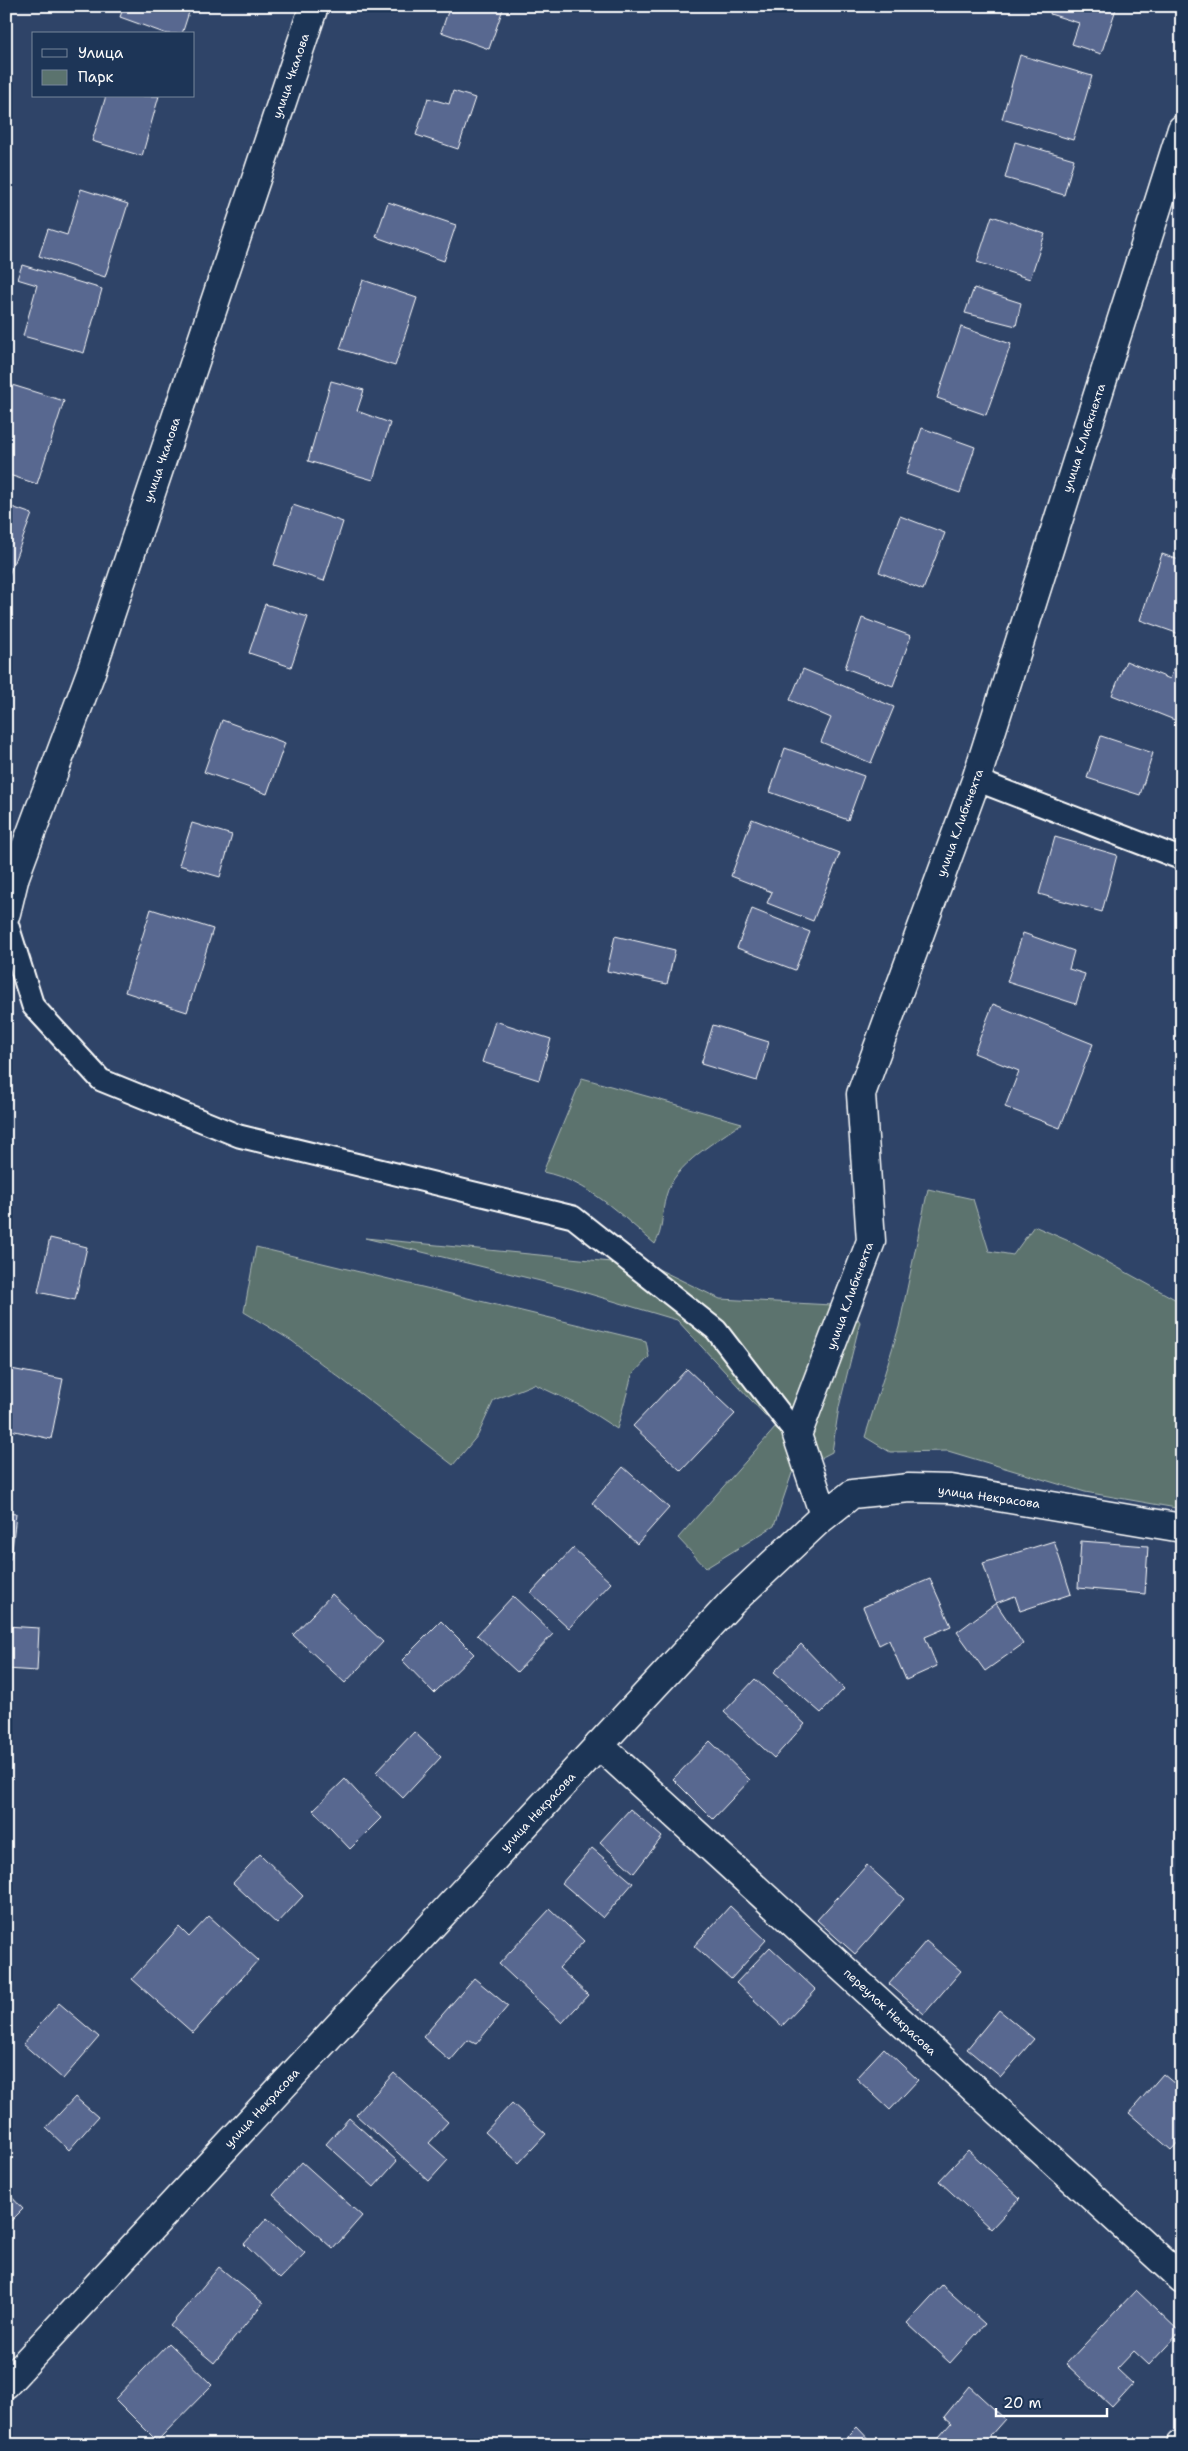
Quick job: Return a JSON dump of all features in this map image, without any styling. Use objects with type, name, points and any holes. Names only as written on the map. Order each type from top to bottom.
[{"type":"street","name":"улица Чкалова","points":[[6,913],[15,876],[91,672],[314,6]]},
{"type":"street","name":"улица К.Либкнехта","points":[[797,1436],[871,1241],[861,1094],[976,780],[1182,129]]},
{"type":"street","points":[[797,1436],[824,1515]]},
{"type":"street","name":"улица Некрасова","points":[[6,2384],[732,1602],[824,1515],[852,1494],[909,1488],[951,1489],[1182,1528]]},
{"type":"street","name":"переулок Некрасова","points":[[599,1745],[1182,2279]]},
{"type":"lane","points":[[976,780],[1182,859]]},
{"type":"lane","points":[[6,920],[33,1006],[101,1080],[238,1136],[573,1217],[716,1330],[797,1436]]},
{"type":"green space","points":[[582,1078],[742,1123],[698,1154],[678,1174],[671,1184],[664,1202],[660,1232],[655,1244],[603,1200],[589,1191],[559,1176],[543,1172]]},
{"type":"green space","points":[[928,1189],[973,1199],[989,1251],[1013,1255],[1034,1226],[1071,1242],[1182,1303],[1182,1509],[1085,1492],[948,1451],[890,1452],[865,1437],[899,1327]]},
{"type":"green space","points":[[365,1238],[652,1266],[720,1299],[850,1306],[860,1322],[839,1407],[832,1452],[792,1473],[774,1526],[706,1568],[678,1538],[776,1427],[677,1320],[573,1289]]},
{"type":"green space","points":[[256,1247],[646,1341],[649,1357],[632,1375],[617,1429],[583,1407],[534,1384],[494,1400],[478,1435],[453,1465],[292,1341],[244,1312]]},
{"type":"building","points":[[124,6],[191,6],[183,32],[161,32],[120,17]]},
{"type":"building","points":[[450,6],[504,6],[489,49],[441,32]]},
{"type":"building","points":[[1052,6],[1117,6],[1101,54],[1072,44],[1079,23],[1050,14]]},
{"type":"building","points":[[1020,55],[1092,76],[1073,140],[1002,119]]},
{"type":"building","points":[[453,91],[475,98],[458,149],[416,135],[428,98],[449,104]]},
{"type":"building","points":[[105,98],[158,98],[142,156],[92,141]]},
{"type":"building","points":[[1015,142],[1074,159],[1064,195],[1005,178]]},
{"type":"building","points":[[81,189],[128,204],[105,277],[39,256],[48,229],[67,235]]},
{"type":"building","points":[[388,202],[456,225],[444,261],[376,237]]},
{"type":"building","points":[[992,216],[1045,234],[1030,279],[977,262]]},
{"type":"building","points":[[22,265],[102,289],[84,353],[23,336],[37,285],[17,279]]},
{"type":"building","points":[[363,280],[417,298],[395,366],[340,349]]},
{"type":"building","points":[[974,288],[1021,303],[1016,326],[965,313]]},
{"type":"building","points":[[961,327],[1011,344],[986,415],[937,398]]},
{"type":"building","points":[[331,381],[364,390],[357,411],[390,423],[373,480],[308,461]]},
{"type":"building","points":[[12,385],[64,401],[37,484],[6,474],[6,402]]},
{"type":"building","points":[[922,428],[975,447],[960,493],[906,474]]},
{"type":"building","points":[[1182,448],[1182,481],[1173,478]]},
{"type":"building","points":[[6,505],[32,514],[6,583]]},
{"type":"building","points":[[293,505],[343,522],[324,581],[274,565]]},
{"type":"building","points":[[900,516],[945,533],[923,590],[879,572]]},
{"type":"building","points":[[1162,554],[1182,561],[1182,635],[1140,620]]},
{"type":"building","points":[[265,604],[308,617],[291,667],[249,653]]},
{"type":"building","points":[[862,618],[911,636],[893,686],[845,668]]},
{"type":"building","points":[[1178,659],[1182,661],[1182,723],[1112,695],[1126,661],[1170,679]]},
{"type":"building","points":[[803,669],[894,707],[871,763],[821,742],[831,718],[790,700]]},
{"type":"building","points":[[222,720],[285,743],[267,794],[204,772]]},
{"type":"building","points":[[1101,736],[1153,753],[1140,795],[1087,778]]},
{"type":"building","points":[[785,748],[864,776],[848,820],[770,792]]},
{"type":"building","points":[[752,819],[840,853],[813,921],[767,903],[772,892],[731,876]]},
{"type":"building","points":[[192,823],[232,835],[220,877],[179,865]]},
{"type":"building","points":[[1055,837],[1117,855],[1102,912],[1039,894]]},
{"type":"building","points":[[151,909],[213,929],[187,1012],[125,992]]},
{"type":"building","points":[[752,909],[810,932],[795,970],[737,948]]},
{"type":"building","points":[[1023,933],[1074,951],[1069,969],[1085,974],[1076,1004],[1007,982]]},
{"type":"building","points":[[615,936],[675,950],[667,984],[607,971]]},
{"type":"building","points":[[993,1004],[1093,1044],[1060,1128],[1005,1107],[1019,1071],[974,1053]]},
{"type":"building","points":[[495,1021],[551,1039],[539,1080],[482,1062]]},
{"type":"building","points":[[713,1025],[769,1042],[757,1081],[701,1064]]},
{"type":"building","points":[[50,1238],[87,1247],[75,1300],[38,1292]]},
{"type":"building","points":[[6,1368],[63,1379],[51,1439],[6,1429]]},
{"type":"building","points":[[687,1369],[735,1414],[681,1471],[633,1426]]},
{"type":"building","points":[[623,1467],[669,1508],[637,1544],[592,1503]]},
{"type":"building","points":[[6,1513],[16,1514],[11,1559],[6,1559]]},
{"type":"building","points":[[1054,1541],[1071,1594],[1020,1611],[1015,1596],[996,1603],[983,1563]]},
{"type":"building","points":[[1081,1541],[1148,1546],[1145,1594],[1078,1588]]},
{"type":"building","points":[[573,1548],[611,1583],[569,1628],[531,1593]]},
{"type":"building","points":[[930,1579],[951,1626],[925,1637],[937,1666],[906,1680],[889,1640],[879,1645],[863,1607]]},
{"type":"building","points":[[332,1594],[383,1642],[345,1683],[293,1635]]},
{"type":"building","points":[[513,1596],[553,1634],[517,1672],[477,1635]]},
{"type":"building","points":[[996,1603],[1023,1644],[985,1671],[957,1632]]},
{"type":"building","points":[[441,1621],[474,1654],[434,1693],[402,1660]]},
{"type":"building","points":[[6,1626],[39,1628],[37,1671],[6,1669]]},
{"type":"building","points":[[801,1644],[844,1689],[821,1713],[774,1672]]},
{"type":"building","points":[[755,1679],[805,1724],[774,1758],[724,1712]]},
{"type":"building","points":[[414,1732],[441,1757],[403,1798],[376,1772]]},
{"type":"building","points":[[710,1741],[750,1780],[713,1819],[673,1779]]},
{"type":"building","points":[[345,1779],[381,1818],[350,1849],[313,1810]]},
{"type":"building","points":[[630,1809],[662,1837],[634,1873],[600,1842]]},
{"type":"building","points":[[592,1848],[633,1883],[603,1918],[562,1883]]},
{"type":"building","points":[[260,1854],[303,1896],[277,1924],[233,1883]]},
{"type":"building","points":[[867,1865],[904,1899],[855,1954],[817,1920]]},
{"type":"building","points":[[730,1906],[766,1940],[731,1979],[694,1946]]},
{"type":"building","points":[[550,1909],[584,1941],[559,1968],[588,1995],[562,2023],[499,1964]]},
{"type":"building","points":[[209,1916],[258,1960],[193,2033],[132,1979],[179,1927],[189,1937]]},
{"type":"building","points":[[926,1941],[961,1971],[924,2014],[889,1984]]},
{"type":"building","points":[[770,1947],[816,1990],[782,2026],[736,1983]]},
{"type":"building","points":[[474,1978],[508,2006],[476,2044],[468,2040],[450,2061],[423,2037]]},
{"type":"building","points":[[59,2003],[99,2037],[63,2079],[23,2044]]},
{"type":"building","points":[[999,2010],[1034,2039],[1001,2077],[967,2049]]},
{"type":"building","points":[[884,2048],[918,2080],[890,2110],[856,2078]]},
{"type":"building","points":[[394,2073],[448,2122],[429,2143],[448,2160],[429,2181],[356,2115]]},
{"type":"building","points":[[1163,2074],[1182,2090],[1182,2138],[1171,2150],[1129,2113]]},
{"type":"building","points":[[75,2097],[98,2117],[69,2150],[46,2128]]},
{"type":"building","points":[[512,2103],[546,2134],[519,2163],[485,2132]]},
{"type":"building","points":[[349,2118],[397,2161],[374,2187],[326,2144]]},
{"type":"building","points":[[968,2150],[1020,2198],[991,2229],[939,2181]]},
{"type":"building","points":[[302,2162],[362,2216],[333,2249],[273,2195]]},
{"type":"building","points":[[6,2191],[23,2209],[6,2226]]},
{"type":"building","points":[[267,2218],[305,2253],[280,2279],[244,2244]]},
{"type":"building","points":[[219,2267],[263,2303],[214,2363],[170,2326]]},
{"type":"building","points":[[942,2285],[985,2324],[950,2363],[907,2323]]},
{"type":"building","points":[[1136,2290],[1180,2332],[1149,2365],[1134,2351],[1117,2369],[1133,2384],[1112,2407],[1066,2364]]},
{"type":"building","points":[[169,2343],[212,2385],[157,2441],[115,2399]]},
{"type":"building","points":[[969,2386],[1005,2419],[982,2445],[948,2445],[939,2437],[951,2423],[944,2417]]},
{"type":"building","points":[[857,2427],[874,2445],[839,2445]]}]
